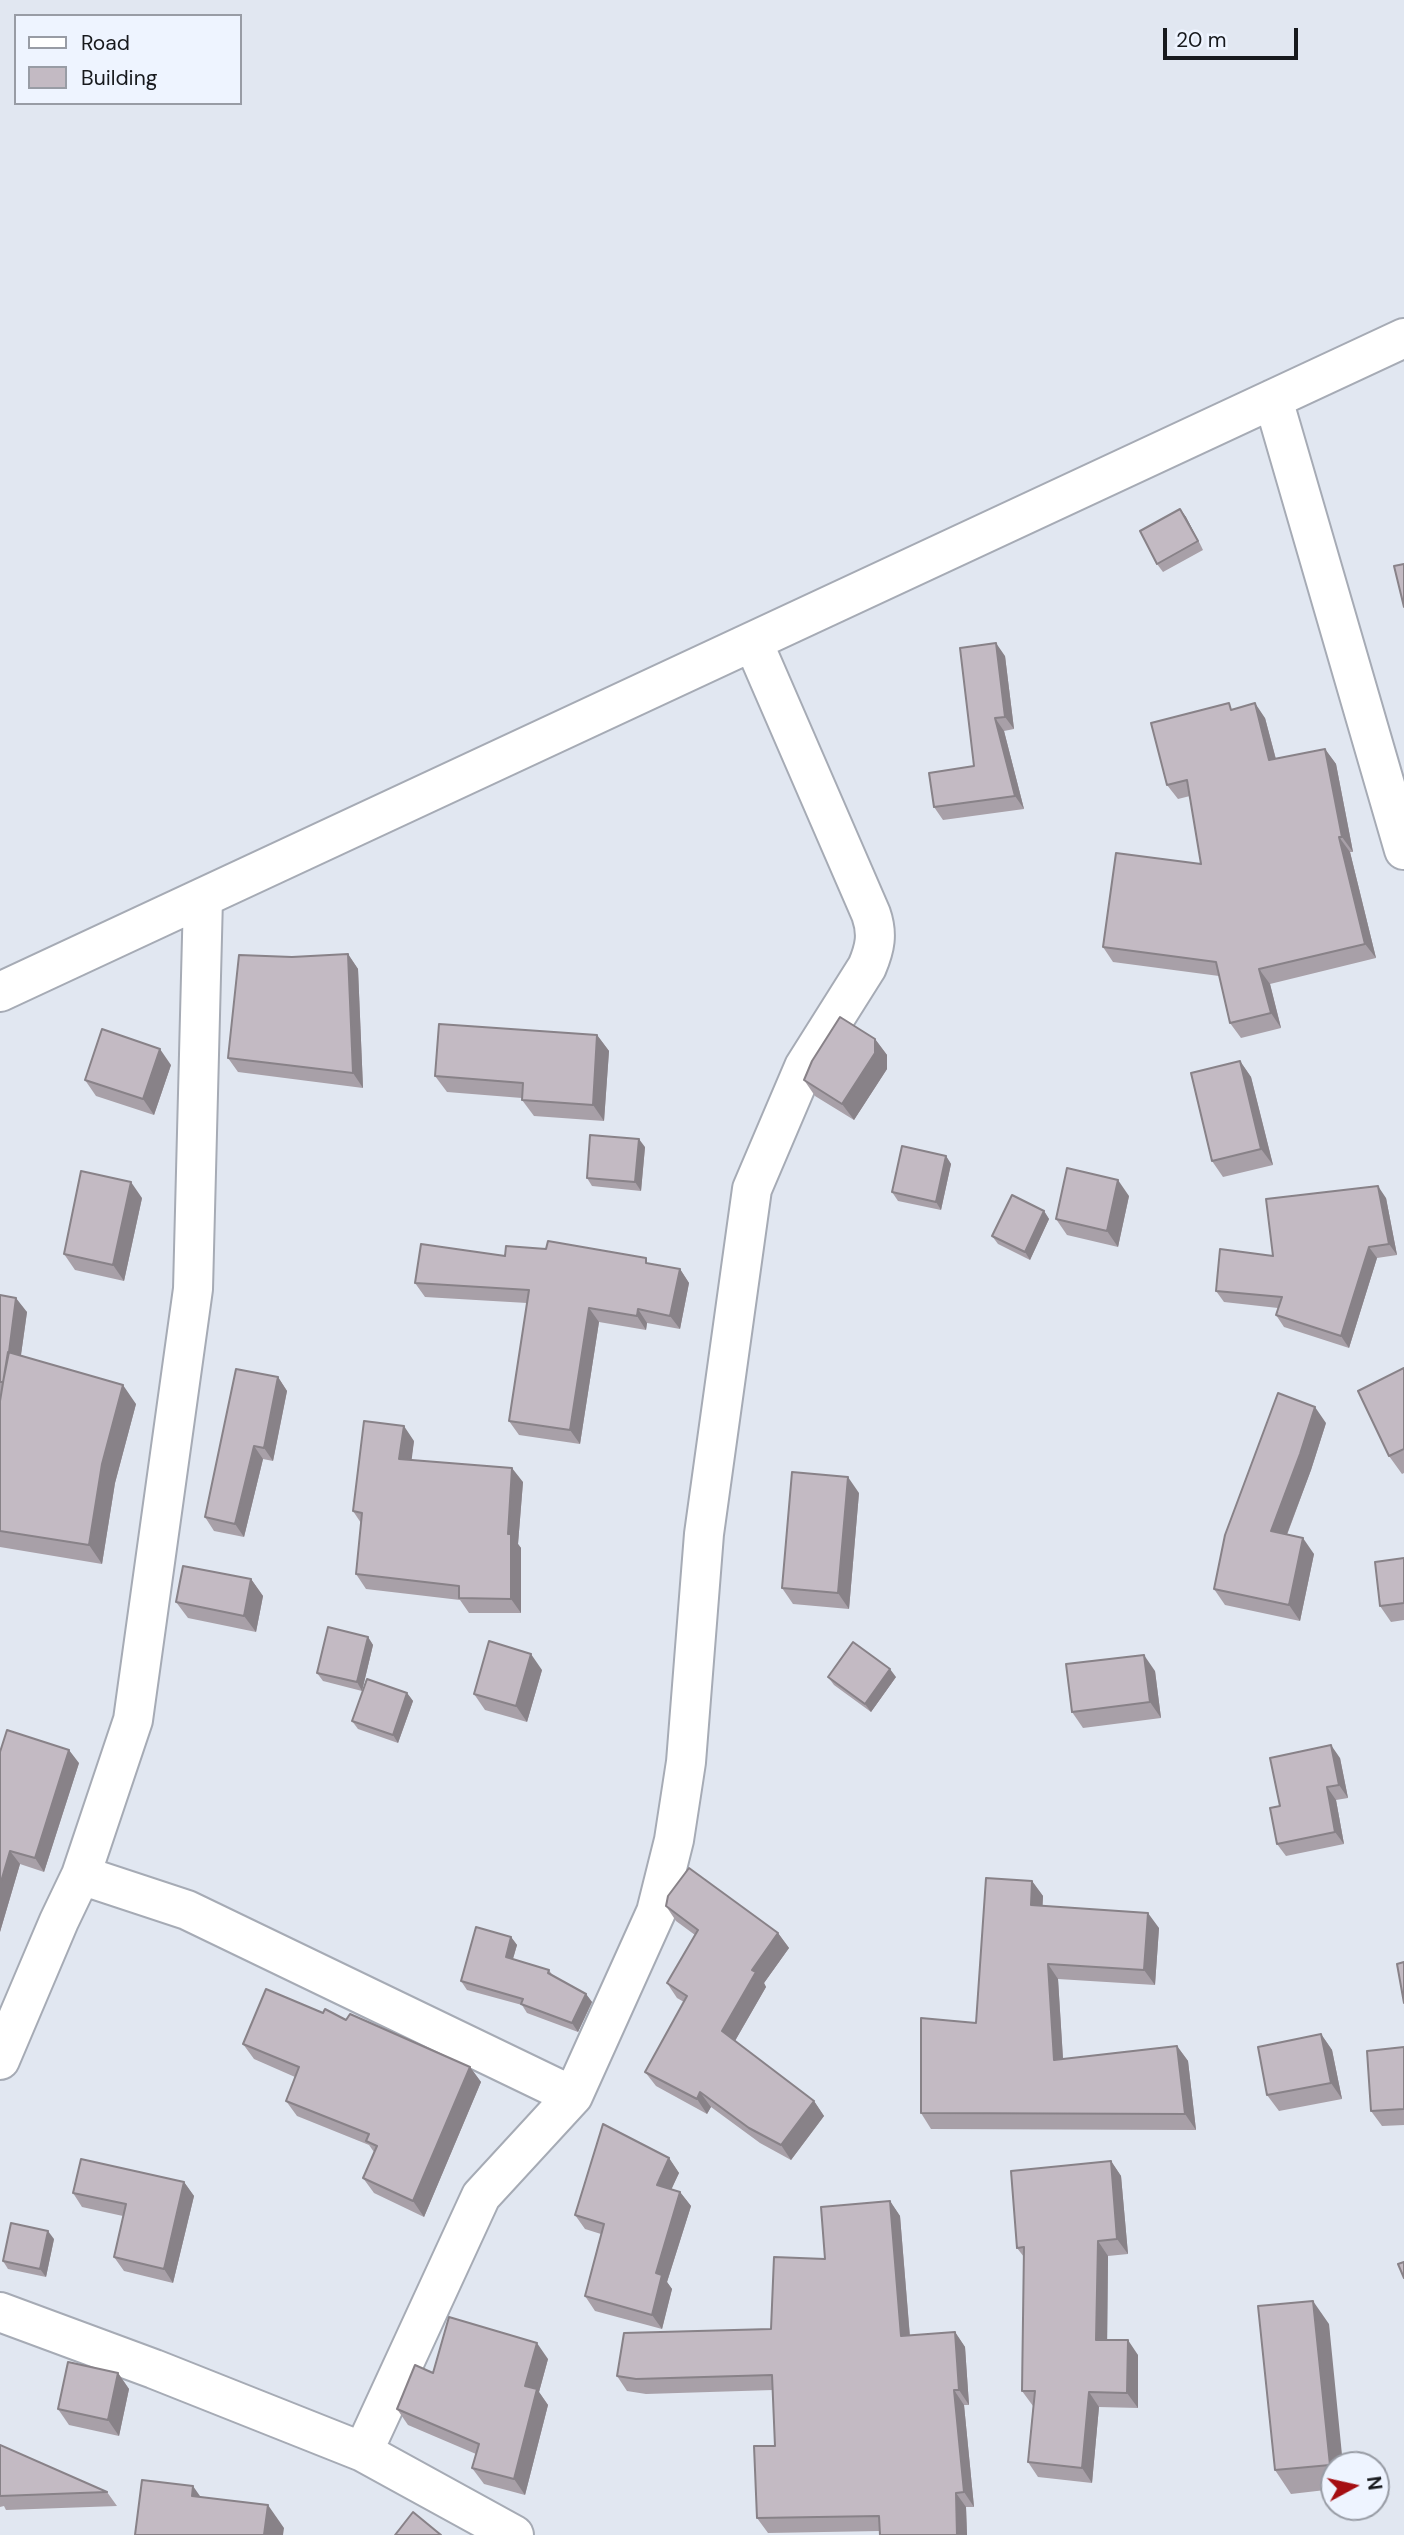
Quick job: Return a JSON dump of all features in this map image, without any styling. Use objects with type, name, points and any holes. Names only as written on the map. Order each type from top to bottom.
[{"type":"street","points":[[0,992],[1404,338]]},
{"type":"street","points":[[1273,399],[1404,850]]},
{"type":"street","points":[[363,2452],[481,2196],[573,2096],[656,1912],[674,1840],[686,1762],[704,1534],[752,1189],[804,1067],[867,967],[876,939],[870,914],[753,642]]},
{"type":"street","points":[[0,2060],[81,1875],[133,1720],[193,1289],[203,898]]},
{"type":"street","points":[[81,1875],[187,1910],[573,2096]]},
{"type":"street","points":[[0,2312],[363,2452],[514,2535]]},
{"type":"building","points":[[1180,509],[1198,541],[1157,564],[1140,531]]},
{"type":"building","points":[[1404,564],[1404,607],[1394,566]]},
{"type":"building","points":[[996,643],[1005,717],[995,718],[1015,796],[934,807],[929,773],[974,766],[960,648]]},
{"type":"building","points":[[1229,703],[1231,710],[1255,703],[1269,760],[1325,749],[1342,837],[1339,837],[1365,944],[1259,969],[1271,1013],[1230,1023],[1216,962],[1103,947],[1116,853],[1201,864],[1187,780],[1167,785],[1151,723]]},
{"type":"building","points":[[348,954],[353,1073],[228,1058],[239,955],[292,957]]},
{"type":"building","points":[[840,1017],[875,1039],[875,1053],[842,1104],[804,1080],[812,1061]]},
{"type":"building","points":[[439,1024],[597,1035],[593,1105],[522,1100],[523,1083],[435,1076]]},
{"type":"building","points":[[102,1029],[160,1049],[143,1099],[85,1080]]},
{"type":"building","points":[[1240,1061],[1261,1149],[1212,1161],[1191,1073]]},
{"type":"building","points":[[590,1135],[639,1139],[635,1182],[587,1178]]},
{"type":"building","points":[[902,1146],[946,1156],[936,1202],[892,1192]]},
{"type":"building","points":[[1067,1168],[1118,1180],[1107,1231],[1056,1219]]},
{"type":"building","points":[[81,1171],[131,1182],[113,1265],[64,1254]]},
{"type":"building","points":[[1378,1186],[1389,1244],[1369,1247],[1341,1336],[1276,1315],[1282,1297],[1216,1291],[1220,1249],[1273,1256],[1266,1199]]},
{"type":"building","points":[[1012,1195],[1044,1211],[1025,1252],[992,1236]]},
{"type":"building","points":[[548,1241],[646,1258],[646,1263],[680,1269],[670,1316],[638,1309],[637,1316],[589,1308],[570,1430],[509,1421],[529,1290],[415,1283],[421,1244],[505,1256],[506,1246],[546,1249]]},
{"type":"building","points":[[0,1295],[16,1298],[3,1382],[0,1382]]},
{"type":"building","points":[[8,1352],[123,1385],[102,1464],[89,1545],[0,1531],[0,1401]]},
{"type":"building","points":[[1404,1368],[1404,1449],[1389,1456],[1358,1391]]},
{"type":"building","points":[[236,1369],[278,1377],[264,1448],[254,1446],[235,1524],[205,1517]]},
{"type":"building","points":[[1278,1393],[1315,1407],[1271,1531],[1303,1538],[1289,1605],[1214,1589],[1225,1535]]},
{"type":"building","points":[[364,1421],[404,1426],[399,1459],[512,1468],[508,1534],[511,1534],[511,1599],[459,1598],[459,1586],[356,1574],[362,1513],[353,1511]]},
{"type":"building","points":[[792,1472],[848,1477],[838,1593],[782,1588]]},
{"type":"building","points":[[1404,1558],[1404,1603],[1380,1606],[1375,1562]]},
{"type":"building","points":[[183,1566],[251,1579],[244,1616],[176,1602]]},
{"type":"building","points":[[328,1627],[368,1637],[357,1682],[317,1673]]},
{"type":"building","points":[[489,1641],[531,1654],[516,1706],[474,1694]]},
{"type":"building","points":[[853,1642],[890,1669],[865,1704],[828,1677]]},
{"type":"building","points":[[1144,1655],[1150,1702],[1072,1712],[1066,1664]]},
{"type":"building","points":[[367,1679],[407,1693],[393,1735],[352,1721]]},
{"type":"building","points":[[7,1730],[69,1750],[35,1858],[10,1851],[0,1885],[0,1752]]},
{"type":"building","points":[[1331,1745],[1339,1785],[1327,1787],[1335,1832],[1277,1844],[1270,1808],[1280,1806],[1270,1758]]},
{"type":"building","points":[[689,1868],[778,1933],[752,1970],[756,1972],[722,2031],[814,2101],[781,2145],[749,2128],[700,2092],[697,2099],[645,2072],[687,1996],[667,1983],[698,1930],[666,1906],[668,1896]]},
{"type":"building","points":[[986,1878],[1032,1881],[1031,1905],[1148,1913],[1144,1970],[1048,1964],[1054,2060],[1177,2046],[1185,2114],[921,2113],[921,2018],[976,2023]]},
{"type":"building","points":[[476,1927],[511,1937],[506,1957],[549,1970],[548,1973],[586,1994],[572,2023],[521,2004],[523,1999],[461,1981]]},
{"type":"building","points":[[1404,1962],[1404,2003],[1397,1964]]},
{"type":"building","points":[[266,1989],[323,2013],[325,2009],[346,2020],[350,2014],[470,2067],[413,2201],[363,2178],[377,2146],[366,2141],[369,2134],[286,2101],[299,2067],[243,2044]]},
{"type":"building","points":[[1321,2034],[1331,2083],[1267,2095],[1258,2047]]},
{"type":"building","points":[[1404,2047],[1404,2109],[1371,2111],[1367,2051]]},
{"type":"building","points":[[603,2124],[669,2158],[657,2185],[680,2192],[656,2273],[662,2275],[652,2315],[585,2296],[604,2224],[575,2215]]},
{"type":"building","points":[[81,2159],[184,2182],[164,2269],[114,2257],[126,2204],[73,2193]]},
{"type":"building","points":[[1111,2161],[1117,2239],[1098,2241],[1096,2340],[1128,2340],[1127,2393],[1089,2392],[1082,2468],[1028,2462],[1035,2391],[1022,2391],[1024,2247],[1017,2248],[1011,2171]]},
{"type":"building","points":[[890,2201],[901,2336],[955,2332],[959,2390],[954,2390],[964,2492],[956,2493],[957,2535],[880,2535],[879,2516],[757,2518],[754,2446],[775,2446],[772,2375],[636,2379],[617,2376],[624,2333],[771,2329],[774,2257],[825,2259],[821,2207]]},
{"type":"building","points":[[11,2223],[48,2231],[40,2269],[3,2261]]},
{"type":"building","points":[[1404,2262],[1404,2278],[1398,2264]]},
{"type":"building","points":[[1313,2301],[1329,2451],[1320,2451],[1320,2466],[1275,2470],[1258,2306]]},
{"type":"building","points":[[449,2317],[537,2343],[525,2386],[537,2389],[514,2479],[472,2468],[479,2444],[397,2409],[415,2365],[433,2373]]},
{"type":"building","points":[[68,2362],[118,2373],[108,2420],[58,2409]]},
{"type":"building","points":[[0,2445],[107,2492],[0,2496]]},
{"type":"building","points":[[142,2480],[193,2486],[192,2496],[268,2505],[264,2535],[135,2535]]},
{"type":"building","points":[[413,2512],[441,2535],[395,2535]]}]
